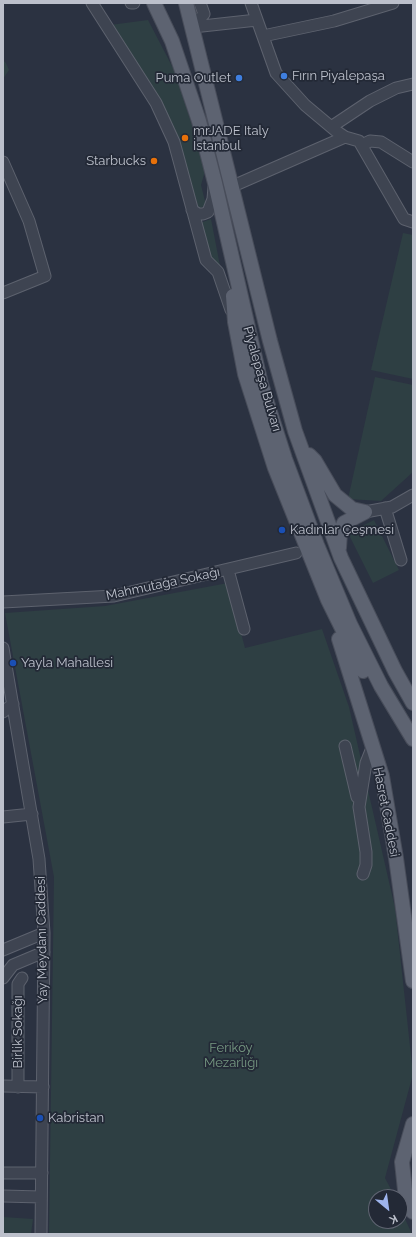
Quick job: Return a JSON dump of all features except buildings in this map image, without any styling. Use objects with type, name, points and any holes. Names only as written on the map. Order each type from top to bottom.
[{"type":"main road","name":"Piyalepaşa Bulvarı","points":[[154,3],[172,41],[199,121],[215,183],[261,384],[309,523],[350,624],[381,686],[413,738]]},
{"type":"main road","name":"Piyalepaşa Bulvarı","points":[[186,3],[194,26],[270,341],[295,431],[339,552],[392,664],[413,703]]},
{"type":"main road","points":[[230,249],[230,269],[235,322],[245,374],[258,417],[295,520],[328,600],[360,665],[379,697],[413,745]]},
{"type":"main road","points":[[302,449],[315,461],[335,495],[352,509],[365,512]]},
{"type":"main road","points":[[339,552],[340,532],[344,523],[365,512]]},
{"type":"main road","name":"Hasret Caddesi","points":[[328,600],[372,748],[382,776],[413,981]]},
{"type":"main road","points":[[413,1124],[402,1162],[408,1177],[405,1190],[413,1212]]},
{"type":"street","points":[[92,3],[156,103],[174,142],[206,260],[218,272],[235,322]]},
{"type":"street","points":[[194,26],[204,14],[200,3]]},
{"type":"street","points":[[251,3],[276,73],[305,105],[331,127],[345,138],[359,141],[404,219],[413,222]]},
{"type":"street","points":[[263,36],[334,20],[393,3]]},
{"type":"street","points":[[194,26],[257,20]]},
{"type":"street","points":[[331,127],[370,101],[396,88],[413,84]]},
{"type":"street","points":[[233,186],[345,138]]},
{"type":"street","points":[[362,145],[370,141],[381,142],[413,162]]},
{"type":"street","points":[[3,162],[29,221],[45,276],[3,293]]},
{"type":"street","points":[[192,210],[198,214],[208,212],[213,199],[215,183]]},
{"type":"street","points":[[365,512],[392,507],[413,495]]},
{"type":"street","points":[[386,508],[401,560]]},
{"type":"street","name":"Mahmutağa Sokağı","points":[[3,602],[114,596],[296,553]]},
{"type":"street","points":[[228,570],[244,629]]},
{"type":"street","name":"Yay Meydanı Caddesi","points":[[3,648],[40,859],[44,933],[41,1234]]},
{"type":"street","points":[[3,712],[14,704]]},
{"type":"street","points":[[345,746],[359,807],[366,852],[366,866],[363,874]]},
{"type":"street","points":[[359,807],[366,763],[372,748]]},
{"type":"street","points":[[3,817],[32,814]]},
{"type":"street","points":[[3,950],[44,933]]},
{"type":"street","points":[[3,978],[13,965],[44,952]]},
{"type":"street","name":"Birlik Sokağı","points":[[18,1087],[18,984],[22,978]]},
{"type":"street","points":[[3,1086],[43,1087]]},
{"type":"street","points":[[3,1173],[42,1172]]},
{"type":"street","points":[[3,1196],[41,1197]]},
{"type":"green space","points":[[148,20],[174,70],[196,137],[205,171],[201,185],[206,205],[199,209],[175,136],[110,25]]},
{"type":"green space","points":[[3,60],[9,70],[3,79]]},
{"type":"green space","points":[[211,219],[221,271],[212,261],[200,223]]},
{"type":"green space","points":[[403,233],[413,235],[413,379],[371,370]]},
{"type":"green space","points":[[375,377],[413,385],[413,472],[381,501],[348,499]]},
{"type":"green space","points":[[374,520],[399,570],[373,583],[348,533]]},
{"type":"green space","name":"Feriköy Mezarlığı","points":[[228,583],[245,648],[322,629],[349,707],[395,908],[413,1074],[385,1178],[391,1189],[368,1189],[368,1229],[408,1229],[408,1225],[412,1234],[49,1234],[54,877],[5,613],[105,606]]},
{"type":"green space","points":[[3,1217],[33,1219],[31,1234],[3,1234]]},
{"type":"place","name":"Fırın Piyalepaşa","points":[[284,76]]},
{"type":"place","name":"Puma Outlet","points":[[239,78]]},
{"type":"place","name":"mrJADE Italy İstanbul","points":[[185,138]]},
{"type":"place","name":"Starbucks","points":[[154,161]]},
{"type":"place","name":"Kadınlar Çeşmesi","points":[[282,530]]},
{"type":"place","name":"Yayla Mahallesi","points":[[13,663]]},
{"type":"place","name":"Kabristan","points":[[40,1118]]}]
